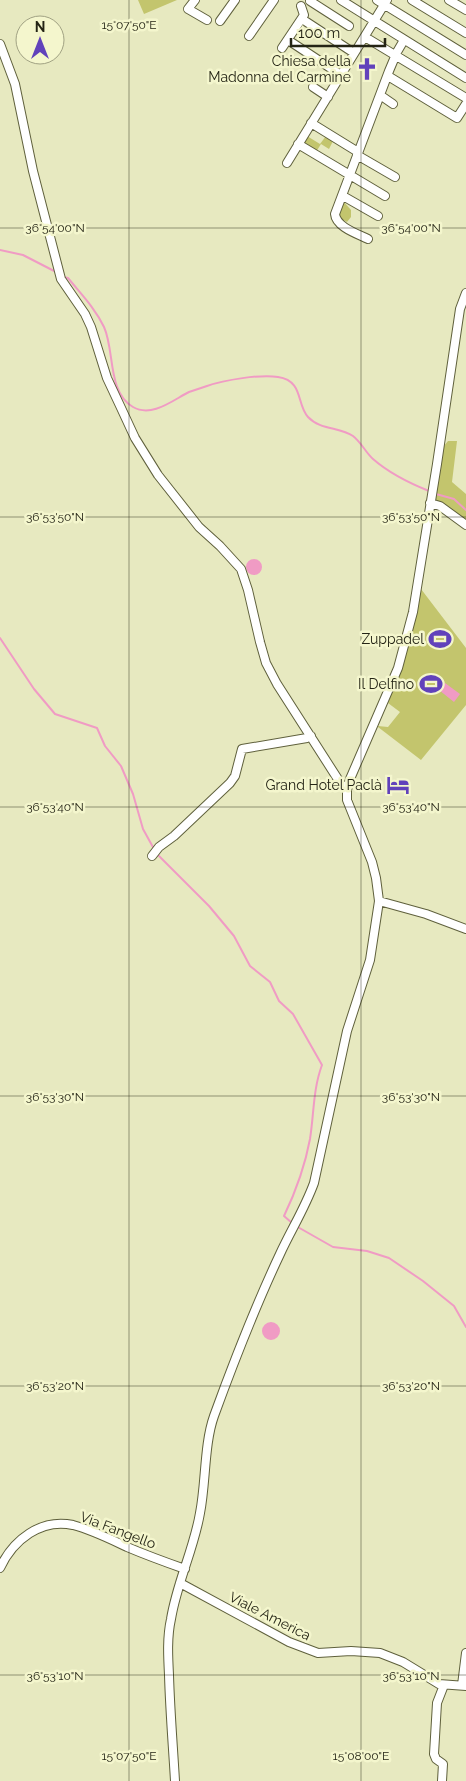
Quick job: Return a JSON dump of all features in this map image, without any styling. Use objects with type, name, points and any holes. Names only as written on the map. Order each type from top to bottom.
[{"type":"street","points":[[195,0],[188,9],[207,20]]},
{"type":"street","points":[[220,21],[235,0]]},
{"type":"street","points":[[249,36],[274,0]]},
{"type":"street","points":[[349,26],[310,0],[299,3],[303,17],[354,53]]},
{"type":"street","points":[[341,0],[466,78]]},
{"type":"street","points":[[412,0],[466,33]]},
{"type":"street","points":[[449,0],[466,10]]},
{"type":"street","points":[[287,163],[365,37],[383,1],[466,55]]},
{"type":"street","points":[[282,48],[303,17]]},
{"type":"street","points":[[365,37],[466,98]]},
{"type":"street","points":[[288,40],[341,75]]},
{"type":"street","points":[[368,239],[339,224],[335,214],[395,55],[404,40]]},
{"type":"street","points":[[0,44],[17,91],[33,172],[61,279],[85,314],[107,378],[135,438],[174,498],[240,569],[248,590],[266,663],[277,684],[341,784],[347,790]]},
{"type":"street","points":[[388,76],[457,118],[466,104]]},
{"type":"street","points":[[312,87],[328,97]]},
{"type":"street","points":[[380,95],[393,104]]},
{"type":"street","points":[[311,123],[395,177]]},
{"type":"street","points":[[298,144],[384,196]]},
{"type":"street","points":[[342,196],[378,216]]},
{"type":"street","points":[[175,1781],[168,1638],[171,1619],[180,1583],[195,1538],[213,1418],[243,1340],[280,1255],[306,1205],[314,1183],[347,1031],[370,960],[378,902],[376,878],[372,862],[347,800],[347,790],[393,680],[413,612],[460,309],[466,293]]},
{"type":"street","points":[[430,503],[440,506],[466,525]]},
{"type":"street","points":[[152,856],[159,847],[174,836],[230,783],[235,776],[242,749],[311,736]]},
{"type":"street","points":[[378,902],[426,914],[466,929]]},
{"type":"street","name":"Via Fangello","points":[[0,1568],[8,1553],[25,1535],[44,1527],[64,1524],[91,1531],[146,1555],[185,1569]]},
{"type":"street","name":"Viale America","points":[[180,1583],[289,1642],[318,1652],[368,1652],[392,1657],[444,1685],[464,1686]]},
{"type":"street","points":[[464,1686],[466,1653]]},
{"type":"street","points":[[442,1781],[443,1764],[434,1757],[434,1754],[437,1703],[444,1685]]},
{"type":"shaded area","points":[[138,0],[177,0],[144,14]]},
{"type":"shaded area","points":[[307,136],[320,144],[326,136],[333,141],[329,149],[321,144],[316,152],[303,142]]},
{"type":"shaded area","points":[[343,201],[351,210],[351,217],[347,222],[340,218],[338,214]]},
{"type":"shaded area","points":[[448,441],[457,441],[452,482],[466,494],[466,522],[435,500],[443,447]]},
{"type":"shaded area","points":[[254,559],[262,567],[254,575],[246,567]]},
{"type":"shaded area","name":"Il Delfino","points":[[421,589],[466,648],[466,705],[421,760],[378,726],[388,727],[400,712],[388,703],[407,647]]},
{"type":"shaded area","points":[[445,683],[460,694],[454,702],[439,690]]},
{"type":"shaded area","points":[[271,1322],[277,1325],[280,1331],[277,1337],[271,1340],[265,1337],[262,1331],[265,1325]]},
{"type":"waterway","points":[[0,250],[23,255],[58,273]]},
{"type":"waterway","points":[[64,277],[68,278],[88,301],[104,327],[110,348],[115,381],[119,392],[133,407],[140,410],[155,409],[189,392],[232,380],[262,376],[286,379],[296,388],[304,412],[313,421],[353,436],[359,441],[370,457],[379,464],[407,481],[429,491]]},
{"type":"waterway","points":[[436,494],[454,499],[466,510]]},
{"type":"waterway","points":[[0,638],[34,689],[55,714],[97,728],[105,746],[121,766],[133,794],[143,829],[154,849]]},
{"type":"waterway","points":[[156,853],[209,906],[234,936],[250,966],[270,982],[279,1001],[293,1014],[322,1065],[317,1083],[306,1159],[284,1216],[292,1223]]},
{"type":"waterway","points":[[296,1226],[333,1247],[367,1251],[389,1258],[423,1281],[454,1306],[466,1327]]},
{"type":"place","name":"Chiesa della Madonna del Carmine","points":[[367,69]]},
{"type":"place","name":"Zuppadel","points":[[440,639]]},
{"type":"place","name":"Il Delfino","points":[[431,684]]},
{"type":"place","name":"Grand Hotel Paclà","points":[[398,785]]}]
